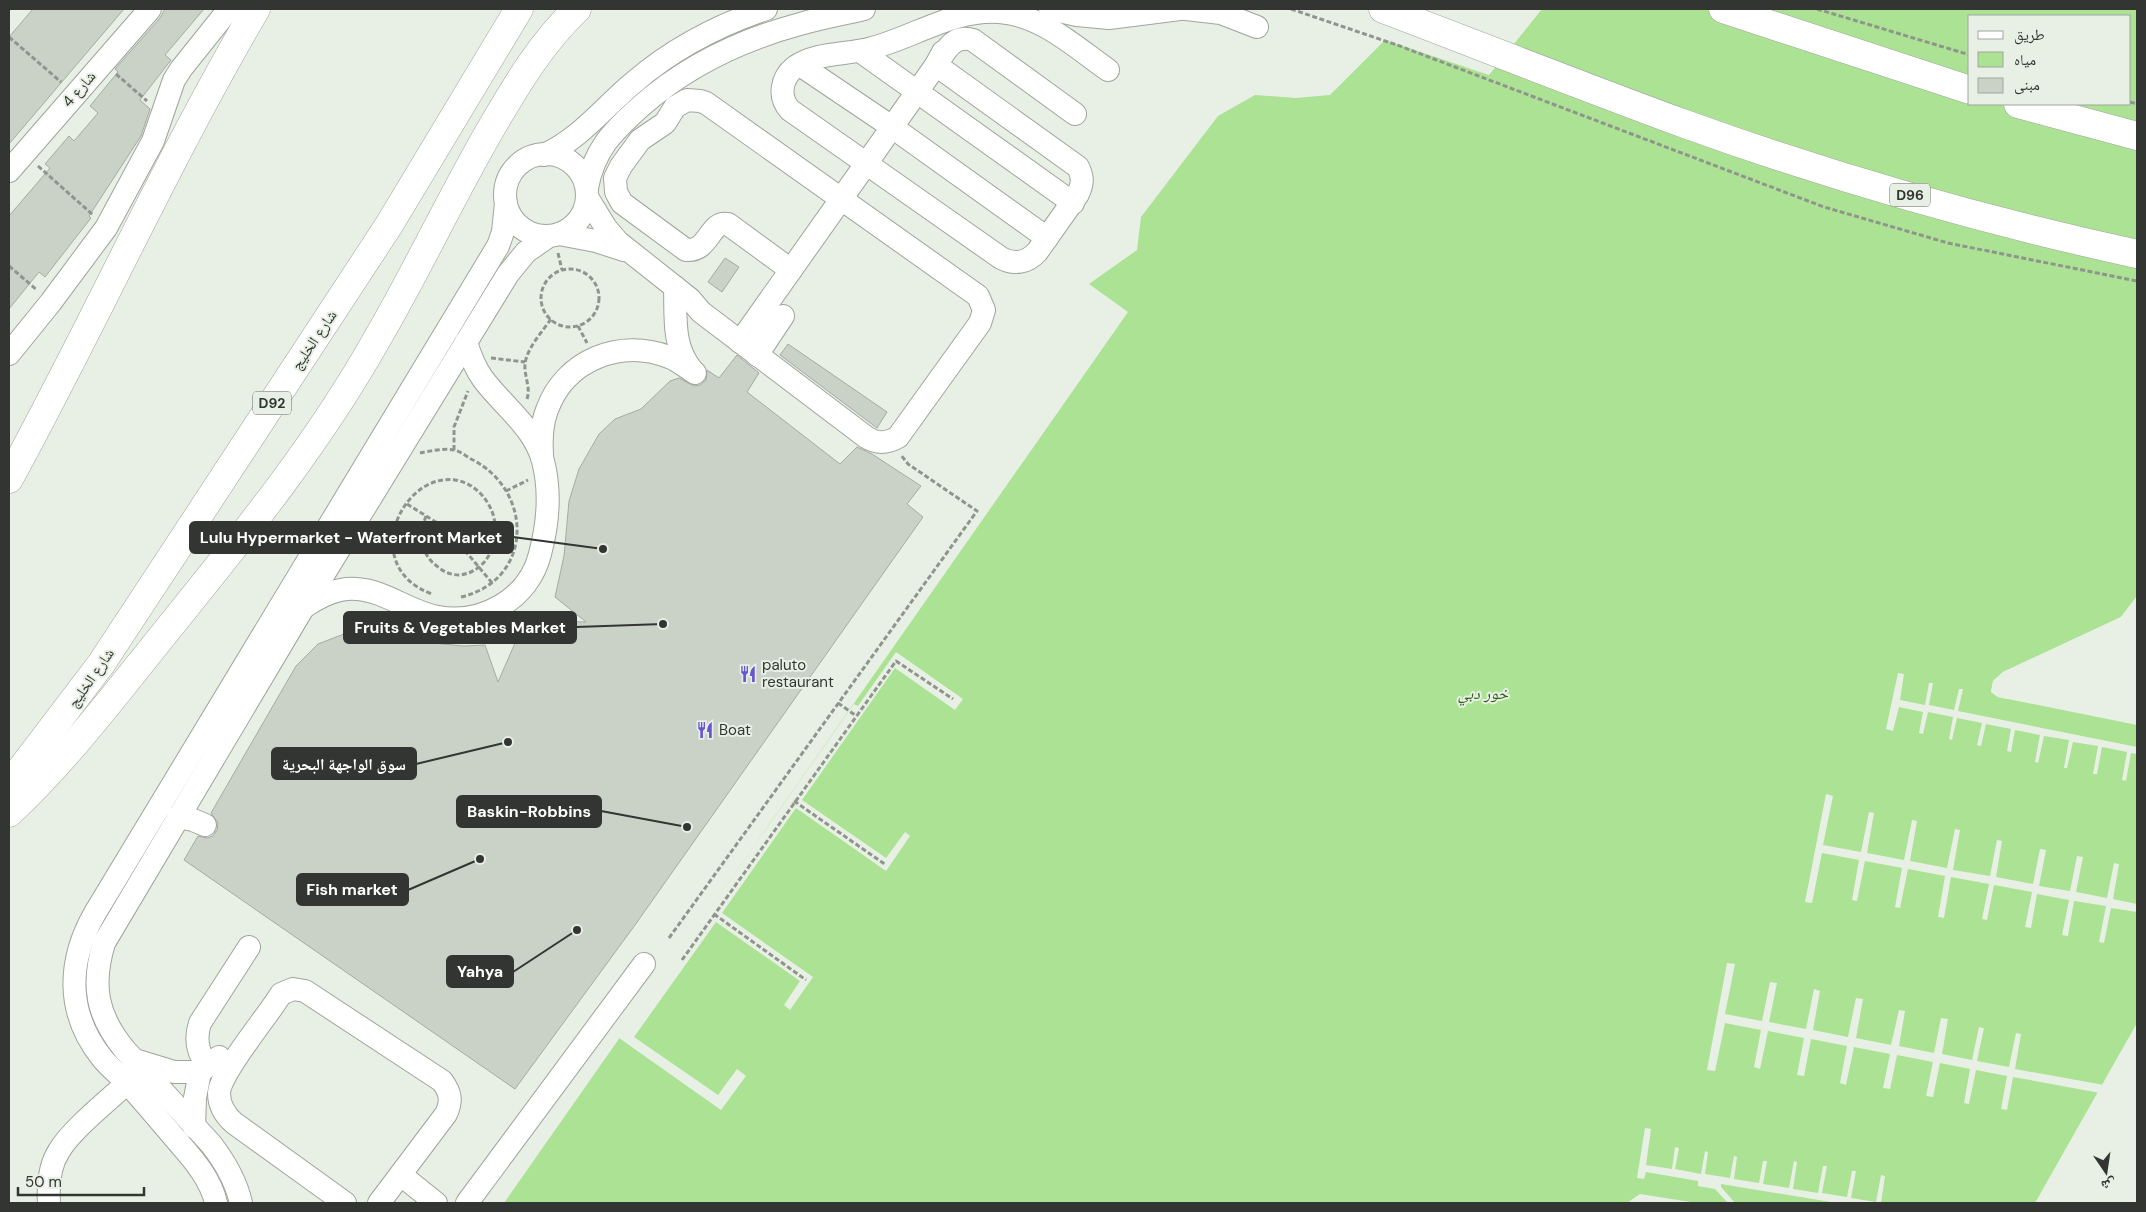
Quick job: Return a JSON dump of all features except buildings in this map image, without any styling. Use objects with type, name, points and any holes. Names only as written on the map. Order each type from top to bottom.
[{"type":"main road","points":[[9,480],[189,127],[256,9]]},
{"type":"main road","name":"شارع الخليج","points":[[9,785],[101,664],[176,550],[389,225],[519,9]]},
{"type":"main road","points":[[9,813],[79,739],[285,482],[334,412],[378,338],[449,203],[516,86],[551,36],[577,9]]},
{"type":"main road","name":"D96","points":[[1383,9],[1686,124],[1773,153],[1939,204],[2137,254]]},
{"type":"main road","points":[[1723,9],[1968,89]]},
{"type":"main road","points":[[2022,105],[2137,136]]},
{"type":"main road","points":[[9,756],[118,613],[176,550]]},
{"type":"street","name":"شارع 4","points":[[9,171],[74,94],[150,9]]},
{"type":"street","points":[[9,354],[51,302],[106,228],[153,141],[169,91],[181,69],[229,9]]},
{"type":"street","points":[[216,1203],[204,1176],[191,1158],[127,1083],[103,1059],[82,1026],[74,988],[74,968],[85,930],[362,468],[490,259],[503,232],[506,203],[505,193],[511,174],[525,161],[558,149],[576,137],[634,81],[664,59],[696,39],[766,9]]},
{"type":"street","points":[[241,1203],[224,1161],[113,1036],[104,1019],[98,1000],[96,981],[98,962],[104,943],[390,465],[471,355],[516,262],[537,244],[575,224],[582,216],[590,169],[610,136],[654,95],[687,71],[723,51],[762,35],[801,23],[864,9]]},
{"type":"street","points":[[1050,9],[1077,15],[1109,18],[1180,9]]},
{"type":"street","points":[[1186,9],[1221,13],[1257,27]]},
{"type":"street","points":[[936,64],[1078,166],[1082,175],[1082,185],[1072,203],[1047,238],[1028,260],[1017,263],[1006,261],[786,106],[782,94],[784,82],[789,74],[800,65],[826,56],[860,51],[895,41],[954,19],[990,12],[1026,17],[1050,29],[1108,70]]},
{"type":"street","points":[[936,64],[948,42],[954,19]]},
{"type":"street","points":[[748,348],[785,278],[949,45],[964,38],[973,40],[1075,114]]},
{"type":"street","points":[[860,51],[916,93],[1072,203]]},
{"type":"street","points":[[800,65],[892,127],[1047,238]]},
{"type":"street","points":[[544,155],[563,158],[571,163],[584,178],[587,193],[606,228],[618,242],[683,293],[701,312],[873,441],[882,443],[898,437],[980,323],[983,316],[982,302],[973,291],[706,103],[687,100],[675,107],[665,123],[640,140],[617,172],[615,185],[622,203],[682,248],[691,250],[701,247],[717,226],[724,223],[728,224],[785,278]]},
{"type":"street","points":[[506,203],[509,212],[521,228],[530,233],[596,241],[632,254]]},
{"type":"street","points":[[683,293],[724,316],[738,318],[744,314],[762,290],[785,278]]},
{"type":"street","points":[[303,608],[318,598],[336,591],[354,589],[372,591],[412,609],[438,617],[462,619],[486,614],[508,602],[525,585],[538,564],[544,537],[548,509],[547,482],[542,459],[541,434],[550,403],[558,389],[574,370],[594,357],[619,350],[645,350],[670,357],[698,372],[682,357],[677,342],[683,293]]},
{"type":"street","points":[[748,348],[783,316]]},
{"type":"street","points":[[471,355],[484,380],[512,410],[529,434],[542,459]]},
{"type":"street","points":[[184,808],[193,820],[207,821]]},
{"type":"street","points":[[194,1127],[195,1098],[203,1069],[198,1045],[200,1023],[249,947]]},
{"type":"street","points":[[467,1203],[644,964]]},
{"type":"street","points":[[345,1203],[228,1118],[220,1102],[221,1085],[281,994],[286,991],[298,989],[442,1081],[450,1091],[451,1103],[446,1114],[379,1203]]},
{"type":"street","points":[[136,1060],[164,1070],[203,1069],[223,1055],[242,1052]]},
{"type":"street","points":[[49,1203],[50,1176],[59,1150],[69,1137],[127,1083]]},
{"type":"street","points":[[401,1175],[436,1203]]},
{"type":"path","points":[[1817,9],[1968,54]]},
{"type":"path","points":[[9,37],[74,94]]},
{"type":"path","points":[[102,62],[162,114]]},
{"type":"path","points":[[24,153],[106,228]]},
{"type":"path","points":[[9,266],[51,302]]},
{"type":"path","points":[[570,268],[592,278],[599,293],[599,302],[592,317],[586,322],[570,327],[562,326],[550,319],[543,310],[541,302],[541,294],[548,279],[562,270],[570,268]]},
{"type":"path","points":[[512,410],[524,402],[528,395],[525,362],[550,319]]},
{"type":"path","points":[[454,450],[454,428],[471,355],[525,362]]},
{"type":"path","points":[[669,938],[976,511],[908,464],[890,441]]},
{"type":"path","points":[[390,465],[414,454],[427,451],[454,450],[489,470],[506,491],[515,512],[517,525],[515,548],[500,576],[492,583],[472,594],[454,597]]},
{"type":"path","points":[[426,516],[421,533],[421,541],[427,556],[444,572],[451,574],[466,573],[478,566],[492,551],[497,533],[496,525],[491,509],[475,489],[460,481],[441,480],[423,489],[407,504],[395,525],[392,536],[396,561],[408,579],[416,586],[437,595]]},
{"type":"path","points":[[407,504],[447,529],[508,602]]},
{"type":"path","points":[[682,960],[896,661],[953,700]]},
{"type":"path","points":[[838,703],[855,716]]},
{"type":"path","points":[[794,801],[886,865]]},
{"type":"path","points":[[714,914],[806,980]]},
{"type":"water","name":"خور دبي","points":[[1542,9],[2137,9],[2137,596],[2121,617],[2003,672],[1993,681],[1991,692],[1998,697],[2137,725],[2137,1023],[2035,1203],[1697,1203],[1640,1194],[1627,1203],[504,1203],[1128,312],[1089,284],[1137,250],[1141,217],[1218,116],[1255,95],[1296,98],[1330,95],[1385,40],[1489,75]]},
{"type":"pier","points":[[2137,596],[2137,600],[2122,620],[2005,674],[1996,682],[1994,691],[2008,696],[2007,699],[1998,697],[1991,692],[1993,681],[2003,672],[2121,617]]},
{"type":"pier","points":[[896,652],[963,699],[955,710],[895,668],[802,800],[886,858],[905,832],[910,836],[886,871],[796,808],[722,913],[813,977],[790,1010],[784,1005],[800,981],[716,922],[634,1037],[718,1095],[737,1069],[746,1076],[721,1110],[619,1038],[854,704],[858,706]]},
{"type":"pier","points":[[1898,673],[1904,674],[1900,700],[1925,705],[1929,683],[1933,683],[1929,705],[1954,710],[1959,689],[1963,689],[1958,711],[2137,747],[2137,754],[2131,753],[2126,781],[2122,780],[2127,752],[2102,747],[2097,774],[2093,774],[2098,746],[2073,742],[2067,768],[2064,768],[2069,740],[2044,736],[2038,763],[2035,762],[2040,735],[2015,730],[2011,752],[2007,751],[2011,729],[1986,724],[1981,746],[1977,745],[1982,723],[1957,718],[1952,740],[1949,739],[1953,717],[1928,712],[1923,734],[1919,733],[1923,712],[1899,707],[1893,731],[1886,729]]},
{"type":"pier","points":[[1826,794],[1833,796],[1823,845],[1861,852],[1869,812],[1874,813],[1867,853],[1904,860],[1912,820],[1917,821],[1910,861],[1947,868],[1955,829],[1960,830],[1953,870],[1990,876],[1997,840],[2002,841],[1996,877],[2033,884],[2040,849],[2046,850],[2039,886],[2070,891],[2077,856],[2083,857],[2076,892],[2107,898],[2114,863],[2119,864],[2113,899],[2137,904],[2137,912],[2111,908],[2104,943],[2099,942],[2106,906],[2074,901],[2068,936],[2062,935],[2069,900],[2037,894],[2031,928],[2025,927],[2032,892],[1994,885],[1987,920],[1982,919],[1989,884],[1951,877],[1944,918],[1938,917],[1945,876],[1908,869],[1900,908],[1895,907],[1902,868],[1865,861],[1857,901],[1852,900],[1859,860],[1822,853],[1812,903],[1805,902]]},
{"type":"pier","points":[[1727,963],[1735,964],[1725,1014],[1762,1021],[1770,982],[1777,983],[1769,1022],[1806,1029],[1814,989],[1820,991],[1813,1030],[1848,1037],[1856,998],[1863,999],[1856,1038],[1891,1045],[1899,1010],[1905,1011],[1899,1046],[1934,1053],[1941,1018],[1948,1019],[1942,1054],[1972,1060],[1979,1027],[1984,1028],[1977,1061],[2009,1067],[2016,1033],[2021,1034],[2015,1069],[2104,1085],[2100,1093],[2013,1077],[2007,1110],[2001,1109],[2007,1076],[1976,1070],[1969,1104],[1964,1103],[1970,1069],[1940,1063],[1933,1097],[1926,1096],[1933,1062],[1897,1055],[1890,1089],[1883,1088],[1890,1054],[1854,1047],[1846,1085],[1840,1083],[1847,1046],[1811,1039],[1804,1076],[1797,1075],[1804,1038],[1768,1031],[1760,1069],[1754,1067],[1761,1030],[1725,1023],[1715,1071],[1707,1070]]},
{"type":"pier","points":[[1645,1128],[1651,1129],[1646,1165],[1672,1169],[1675,1147],[1679,1148],[1675,1169],[1701,1174],[1705,1151],[1708,1152],[1705,1174],[1730,1178],[1734,1156],[1737,1157],[1734,1179],[1759,1183],[1763,1161],[1767,1161],[1763,1184],[1789,1188],[1794,1161],[1797,1162],[1793,1189],[1818,1193],[1823,1166],[1827,1166],[1822,1193],[1847,1197],[1852,1171],[1856,1171],[1851,1198],[1876,1202],[1881,1175],[1885,1176],[1881,1203],[1837,1203],[1721,1184],[1721,1187],[1735,1203],[1728,1203],[1715,1189],[1698,1186],[1698,1181],[1646,1172],[1644,1179],[1637,1178]]},
{"type":"place","name":"Lulu Hypermarket - Waterfront Market","points":[[603,549]]},
{"type":"place","name":"Fruits & Vegetables Market","points":[[663,624]]},
{"type":"place","name":"paluto restaurant","points":[[748,674]]},
{"type":"place","name":"Boat","points":[[705,730]]},
{"type":"place","name":"سوق الواجهة البحرية","points":[[508,742]]},
{"type":"place","name":"Baskin-Robbins","points":[[687,827]]},
{"type":"place","name":"Fish market","points":[[480,859]]},
{"type":"place","name":"Yahya","points":[[577,930]]}]
